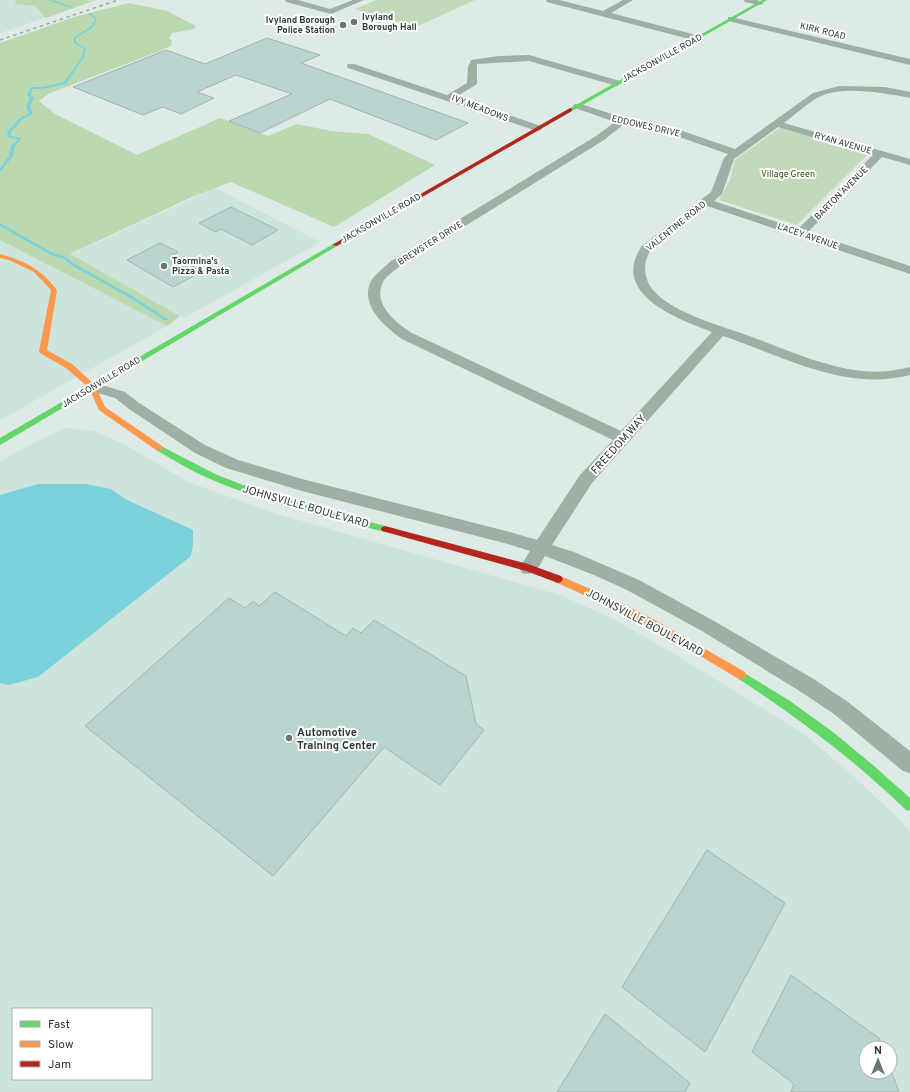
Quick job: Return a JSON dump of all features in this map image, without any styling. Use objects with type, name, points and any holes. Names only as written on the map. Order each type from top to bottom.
[{"type":"main road","name":"JACKSONVILLE ROAD","points":[[0,442],[391,212],[762,1]]},
{"type":"main road","points":[[0,256],[11,259],[36,271],[54,290],[43,351],[69,366],[92,387]]},
{"type":"main road","name":"JOHNSVILLE BOULEVARD","points":[[92,387],[102,408],[157,447],[179,461],[242,488],[276,499],[528,568],[563,580],[621,607],[687,643],[780,700],[831,736],[910,806]]},
{"type":"street","points":[[288,0],[331,12],[360,0]]},
{"type":"street","points":[[550,0],[697,38]]},
{"type":"street","points":[[604,14],[629,0]]},
{"type":"street","points":[[748,0],[762,1]]},
{"type":"street","name":"KIRK ROAD","points":[[731,19],[910,62]]},
{"type":"street","name":"IVY MEADOWS","points":[[448,98],[472,84],[473,76],[471,68],[474,62],[499,59],[529,58],[617,83]]},
{"type":"street","points":[[351,66],[448,98]]},
{"type":"street","name":"VALENTINE ROAD","points":[[910,95],[877,89],[847,89],[816,95],[728,158],[716,194],[646,249],[639,259],[638,272],[648,292],[663,305],[672,310],[821,367],[868,376],[910,371]]},
{"type":"street","name":"IVY MEADOWS","points":[[448,98],[537,128]]},
{"type":"street","name":"EDDOWES DRIVE","points":[[578,106],[622,121],[667,129],[736,153]]},
{"type":"street","name":"BREWSTER DRIVE","points":[[622,121],[600,138],[395,264],[377,283],[374,300],[380,311],[397,330],[407,336],[622,438]]},
{"type":"street","name":"RYAN AVENUE","points":[[777,124],[910,162]]},
{"type":"street","name":"BARTON AVENUE","points":[[801,234],[880,153]]},
{"type":"street","name":"LACEY AVENUE","points":[[706,202],[910,270]]},
{"type":"street","name":"FREEDOM WAY","points":[[528,568],[586,479],[721,330]]},
{"type":"street","name":"JOHNSVILLE BOULEVARD","points":[[92,387],[120,395],[134,406],[200,449],[232,464],[302,485],[510,538],[600,570],[633,585],[773,663],[841,708],[910,764]]},
{"type":"shaded area","points":[[0,0],[97,0],[0,33]]},
{"type":"shaded area","points":[[215,188],[320,242],[184,318],[70,255]]},
{"type":"shaded area","points":[[0,240],[167,326],[0,420]]},
{"type":"shaded area","points":[[66,428],[94,431],[126,445],[188,482],[277,514],[560,595],[614,619],[804,734],[851,774],[901,821],[910,832],[910,1092],[0,1092],[0,462],[27,446]]},
{"type":"green space","points":[[16,0],[93,1],[46,18],[35,6],[15,4]]},
{"type":"green space","points":[[376,0],[475,0],[414,28],[355,9]]},
{"type":"green space","points":[[129,3],[167,11],[196,26],[194,29],[172,33],[169,38],[172,41],[171,46],[48,94],[39,101],[55,114],[137,155],[220,118],[268,136],[297,124],[331,131],[368,134],[435,165],[334,227],[231,182],[192,197],[70,254],[180,316],[167,326],[0,240],[0,43],[77,16]]},
{"type":"green space","name":"Village Green","points":[[781,127],[869,153],[797,225],[719,200],[730,180],[735,160]]},
{"type":"water","points":[[38,484],[86,484],[111,489],[125,499],[193,530],[193,544],[191,556],[38,677],[9,685],[0,683],[0,495]]},
{"type":"building","points":[[267,38],[320,55],[301,63],[468,123],[436,140],[330,99],[260,133],[229,121],[292,94],[236,75],[197,92],[214,98],[181,114],[163,107],[143,115],[73,87],[166,50],[205,64]]},
{"type":"building","points":[[231,207],[278,230],[252,245],[221,229],[215,232],[199,223]]},
{"type":"building","name":"Taormina's Pizza & Pasta","points":[[160,243],[178,252],[171,255],[203,271],[173,287],[127,260]]},
{"type":"building","name":"Automotive Training Center","points":[[275,592],[346,636],[353,628],[361,633],[374,620],[466,676],[476,724],[484,730],[440,785],[384,747],[273,876],[85,726],[229,598],[245,608],[253,601],[259,606]]},
{"type":"building","points":[[707,850],[785,903],[705,1052],[622,987]]},
{"type":"building","points":[[791,975],[879,1038],[880,1040],[858,1040],[858,1080],[894,1080],[899,1092],[791,1092],[794,1084],[752,1052]]},
{"type":"building","points":[[605,1014],[690,1083],[685,1092],[557,1092]]},
{"type":"waterway","points":[[49,0],[72,7]]},
{"type":"waterway","points":[[0,170],[11,156],[13,146],[20,138],[10,137],[9,132],[22,118],[31,114],[28,106],[32,98],[29,95],[31,88],[43,88],[65,83],[83,57],[85,49],[75,42],[75,38],[92,26],[96,19],[90,14]]},
{"type":"waterway","points":[[0,224],[52,254],[65,258],[72,264],[131,297],[166,319]]},
{"type":"railway","points":[[0,40],[118,0]]},
{"type":"traffic: fast","points":[[570,110],[765,0]]},
{"type":"traffic: fast","points":[[0,442],[335,245]]},
{"type":"traffic: fast","points":[[159,448],[185,463],[240,487],[298,506],[385,529]]},
{"type":"traffic: fast","points":[[741,675],[786,704],[850,752],[910,806]]},
{"type":"traffic: slow","points":[[0,256],[11,259],[36,271],[54,290],[43,351],[69,366],[92,387],[102,408],[159,448]]},
{"type":"traffic: slow","points":[[558,579],[582,589],[651,623],[697,648],[741,675]]},
{"type":"traffic: jam","points":[[335,245],[570,110]]},
{"type":"traffic: jam","points":[[385,529],[528,568],[558,579]]},
{"type":"place","name":"Ivyland Borough Hall","points":[[354,22]]},
{"type":"place","name":"Ivyland Borough Police Station","points":[[343,25]]},
{"type":"place","name":"Taormina's Pizza & Pasta","points":[[164,266]]},
{"type":"place","name":"Automotive Training Center","points":[[289,738]]}]
